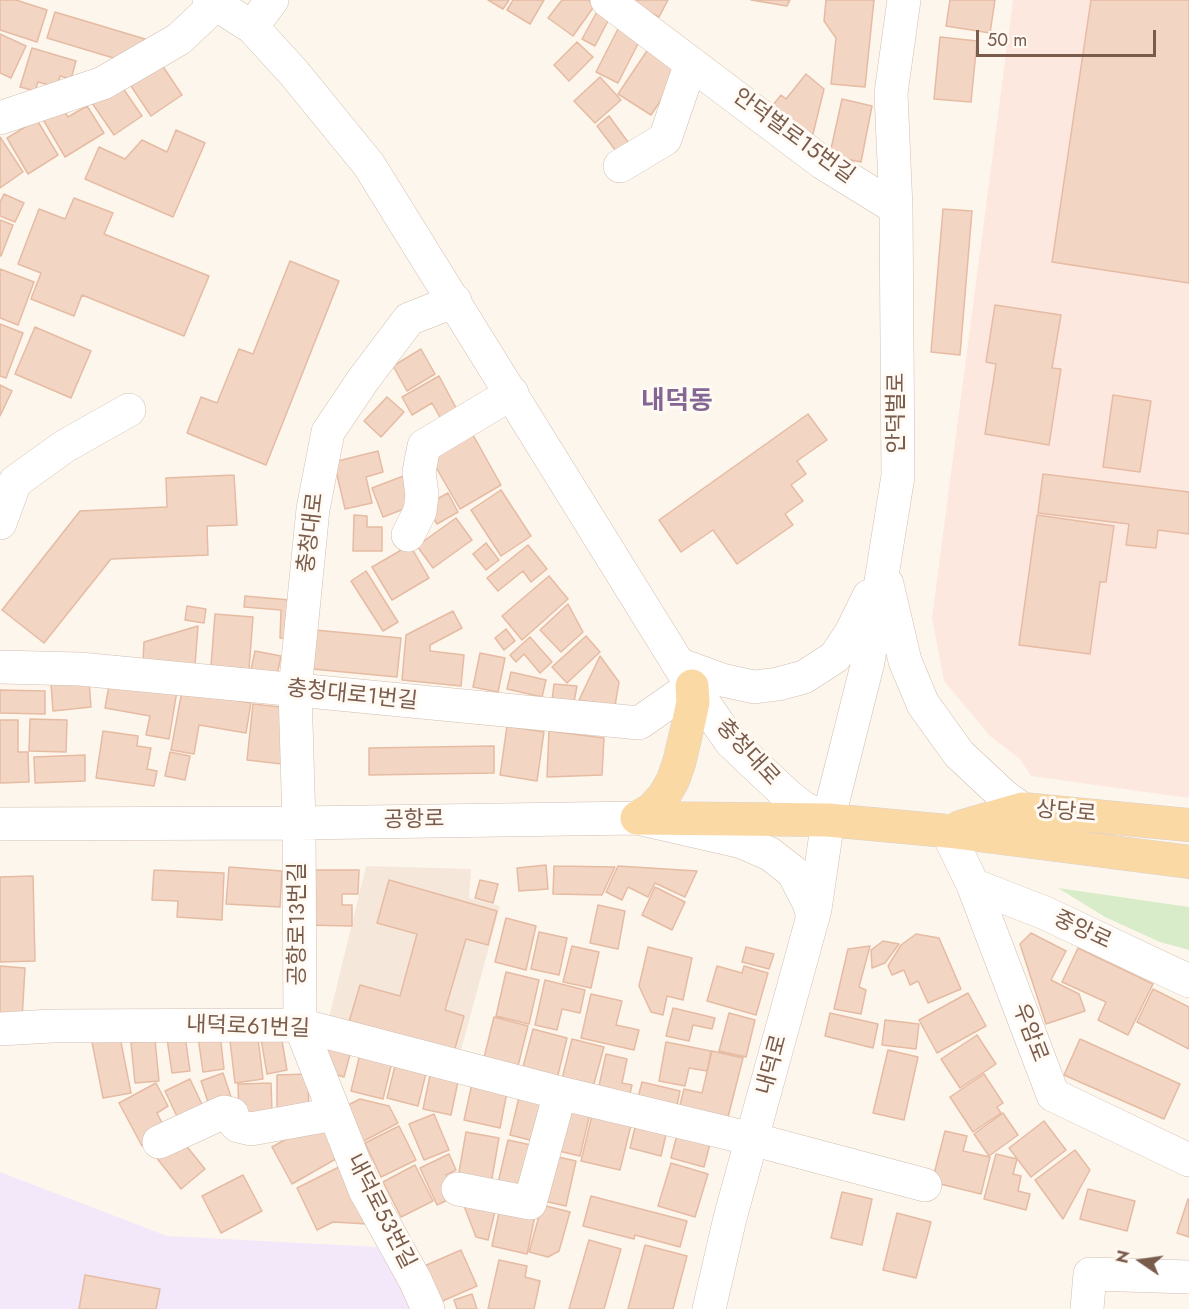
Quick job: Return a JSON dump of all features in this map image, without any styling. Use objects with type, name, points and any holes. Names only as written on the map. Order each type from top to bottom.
[{"type":"main road","points":[[637,818],[652,809],[664,796],[679,763],[693,702],[685,675]]},
{"type":"main road","name":"상당로","points":[[947,831],[1022,809],[1189,825]]},
{"type":"main road","name":"공항로","points":[[637,818],[828,820]]},
{"type":"main road","name":"상당로","points":[[828,820],[947,831],[1189,862]]},
{"type":"street","points":[[252,27],[272,0]]},
{"type":"street","points":[[0,118],[104,83],[179,39],[212,2]]},
{"type":"street","name":"충청대로","points":[[212,2],[252,27],[294,73],[369,165],[685,675],[731,741],[802,807],[828,820]]},
{"type":"street","name":"안덕벌로","points":[[828,820],[868,662],[898,476],[896,208],[891,93],[903,2]]},
{"type":"street","name":"안덕벌로15번길","points":[[619,4],[691,63],[823,163],[896,208]]},
{"type":"street","points":[[620,166],[665,139],[691,63]]},
{"type":"street","name":"충청대로","points":[[299,823],[295,690],[313,509],[328,432],[363,380],[409,319],[455,301]]},
{"type":"street","points":[[408,535],[420,511],[422,495],[418,472],[424,446],[512,393]]},
{"type":"street","points":[[0,522],[15,482],[65,446],[129,410]]},
{"type":"street","points":[[685,675],[754,687],[804,677],[834,657],[851,633],[884,567]]},
{"type":"street","points":[[884,567],[905,661],[923,704],[959,754],[1005,797],[1022,809]]},
{"type":"street","name":"충청대로1번길","points":[[0,667],[80,669],[639,723],[685,675]]},
{"type":"street","points":[[637,818],[742,842],[770,854],[793,872],[813,917]]},
{"type":"street","name":"공항로","points":[[0,824],[299,823],[637,818]]},
{"type":"street","name":"내덕로","points":[[709,1309],[730,1218],[813,917],[828,820]]},
{"type":"street","name":"공항로13번길","points":[[299,823],[300,1025]]},
{"type":"street","name":"우암로","points":[[947,831],[973,885],[1053,1095],[1189,1160]]},
{"type":"street","name":"중앙로","points":[[973,885],[1045,914],[1189,981]]},
{"type":"street","name":"내덕로61번길","points":[[0,1029],[52,1026],[300,1025],[925,1185]]},
{"type":"street","name":"내덕로53번길","points":[[300,1025],[364,1190],[415,1280],[428,1309]]},
{"type":"street","points":[[458,1189],[530,1203],[560,1093]]},
{"type":"street","points":[[159,1142],[224,1112],[232,1114],[238,1126],[251,1129],[334,1114]]},
{"type":"street","points":[[1087,1309],[1090,1274],[1189,1277]]},
{"type":"shaded area","points":[[1013,0],[1189,0],[1189,798],[1031,776],[1020,759],[990,736],[944,681],[932,618]]},
{"type":"shaded area","points":[[366,866],[471,869],[469,898],[500,906],[459,1058],[329,1018]]},
{"type":"shaded area","points":[[0,1172],[167,1236],[377,1247],[414,1309],[0,1309]]},
{"type":"green space","points":[[1058,888],[1189,907],[1189,950],[1160,942],[1105,917]]},
{"type":"building","points":[[0,0],[16,0],[47,10],[37,42],[0,30]]},
{"type":"building","points":[[488,0],[509,0],[503,9]]},
{"type":"building","points":[[513,0],[544,0],[530,24],[507,10]]},
{"type":"building","points":[[562,0],[588,0],[595,5],[573,36],[548,18]]},
{"type":"building","points":[[636,0],[668,0],[659,17],[634,4]]},
{"type":"building","points":[[751,0],[790,0],[787,6]]},
{"type":"building","points":[[826,0],[874,0],[865,87],[831,84],[836,38],[824,21]]},
{"type":"building","points":[[950,0],[995,0],[990,33],[946,26]]},
{"type":"building","points":[[1091,0],[1189,0],[1189,283],[1052,262]]},
{"type":"building","points":[[598,10],[610,17],[595,46],[582,39]]},
{"type":"building","points":[[55,12],[145,39],[120,60],[47,38]]},
{"type":"building","points":[[620,25],[642,36],[618,83],[596,72]]},
{"type":"building","points":[[0,34],[26,46],[11,78],[0,73]]},
{"type":"building","points":[[940,37],[977,41],[971,102],[934,99]]},
{"type":"building","points":[[577,42],[593,57],[569,81],[554,65]]},
{"type":"building","points":[[651,45],[683,67],[651,115],[618,94]]},
{"type":"building","points":[[32,48],[76,61],[71,79],[60,76],[57,87],[38,82],[35,91],[20,87]]},
{"type":"building","points":[[162,65],[182,95],[151,116],[131,86]]},
{"type":"building","points":[[806,74],[824,89],[812,138],[773,105],[781,95],[786,99]]},
{"type":"building","points":[[600,77],[621,100],[595,123],[574,101]]},
{"type":"building","points":[[118,81],[142,116],[114,135],[90,100]]},
{"type":"building","points":[[842,99],[872,106],[861,162],[836,157],[831,149]]},
{"type":"building","points":[[60,104],[68,117],[87,106],[104,133],[65,157],[41,116]]},
{"type":"building","points":[[609,116],[628,142],[616,151],[597,126]]},
{"type":"building","points":[[37,120],[58,155],[28,174],[7,138]]},
{"type":"building","points":[[176,130],[205,143],[173,217],[85,179],[99,147],[125,159],[142,140],[167,152]]},
{"type":"building","points":[[0,137],[23,172],[0,188]]},
{"type":"building","points":[[4,194],[24,203],[15,222],[0,216],[0,202]]},
{"type":"building","points":[[74,198],[113,213],[104,234],[209,276],[184,336],[82,295],[74,316],[31,299],[41,273],[18,264],[39,209],[65,219]]},
{"type":"building","points":[[943,209],[972,211],[960,355],[931,352]]},
{"type":"building","points":[[0,220],[13,225],[1,256],[0,256]]},
{"type":"building","points":[[290,261],[339,281],[266,465],[187,433],[201,397],[217,403],[239,349],[253,354]]},
{"type":"building","points":[[0,269],[34,282],[18,325],[0,318]]},
{"type":"building","points":[[995,305],[1061,315],[1052,368],[1061,369],[1049,445],[985,434],[996,364],[986,362]]},
{"type":"building","points":[[0,324],[23,333],[6,378],[0,376]]},
{"type":"building","points":[[35,327],[91,351],[71,398],[15,374]]},
{"type":"building","points":[[421,349],[435,374],[407,391],[393,366]]},
{"type":"building","points":[[439,376],[462,419],[446,428],[432,403],[412,415],[402,397]]},
{"type":"building","points":[[0,385],[12,391],[0,416]]},
{"type":"building","points":[[1113,395],[1151,401],[1140,472],[1103,467]]},
{"type":"building","points":[[387,397],[404,412],[381,437],[364,421]]},
{"type":"building","points":[[808,414],[827,440],[797,461],[806,474],[791,485],[803,501],[785,514],[793,525],[737,564],[713,530],[681,552],[659,520]]},
{"type":"building","points":[[468,426],[501,485],[460,509],[426,450]]},
{"type":"building","points":[[378,451],[383,472],[366,477],[372,503],[345,509],[334,462]]},
{"type":"building","points":[[1043,474],[1189,492],[1189,534],[1158,530],[1156,548],[1126,545],[1129,524],[1038,513]]},
{"type":"building","points":[[234,475],[237,525],[207,526],[208,555],[111,559],[44,643],[2,610],[80,511],[167,507],[166,478]]},
{"type":"building","points":[[406,475],[417,504],[383,517],[372,488]]},
{"type":"building","points":[[501,490],[531,536],[501,556],[471,510]]},
{"type":"building","points":[[448,493],[458,512],[437,524],[426,505]]},
{"type":"building","points":[[354,515],[367,516],[367,527],[382,527],[382,551],[353,551]]},
{"type":"building","points":[[1037,515],[1114,526],[1106,582],[1100,582],[1090,654],[1019,645]]},
{"type":"building","points":[[456,518],[472,540],[433,568],[417,546]]},
{"type":"building","points":[[486,543],[499,560],[486,570],[473,554]]},
{"type":"building","points":[[410,545],[429,578],[392,600],[372,567]]},
{"type":"building","points":[[528,545],[547,569],[531,582],[523,571],[498,591],[487,578]]},
{"type":"building","points":[[366,571],[398,622],[383,631],[351,581]]},
{"type":"building","points":[[549,576],[568,599],[522,640],[502,616]]},
{"type":"building","points":[[245,596],[290,600],[288,639],[280,638],[281,610],[244,607]]},
{"type":"building","points":[[568,604],[583,632],[561,652],[540,630]]},
{"type":"building","points":[[187,606],[206,609],[204,623],[185,620]]},
{"type":"building","points":[[453,611],[462,628],[430,645],[430,651],[464,655],[461,686],[402,680],[406,635]]},
{"type":"building","points":[[215,614],[253,617],[249,669],[211,666]]},
{"type":"building","points":[[198,626],[195,665],[143,661],[144,642]]},
{"type":"building","points":[[506,629],[515,641],[504,650],[495,638]]},
{"type":"building","points":[[315,630],[401,638],[397,677],[312,669]]},
{"type":"building","points":[[586,636],[600,652],[567,683],[552,667]]},
{"type":"building","points":[[530,637],[552,662],[540,673],[524,654],[516,662],[510,655]]},
{"type":"building","points":[[255,651],[281,656],[277,675],[251,670]]},
{"type":"building","points":[[480,653],[505,658],[498,692],[473,687]]},
{"type":"building","points":[[600,656],[619,682],[615,706],[579,700]]},
{"type":"building","points":[[511,672],[546,680],[542,697],[507,689]]},
{"type":"building","points":[[110,680],[177,691],[169,739],[146,735],[150,716],[105,708]]},
{"type":"building","points":[[89,681],[91,707],[53,711],[51,684]]},
{"type":"building","points":[[554,684],[577,686],[574,702],[552,700]]},
{"type":"building","points":[[0,690],[45,691],[45,714],[0,713]]},
{"type":"building","points":[[182,691],[251,703],[246,733],[199,725],[194,754],[171,750]]},
{"type":"building","points":[[253,704],[289,708],[282,764],[247,760]]},
{"type":"building","points":[[30,719],[67,720],[66,752],[29,751]]},
{"type":"building","points":[[0,720],[18,720],[18,752],[28,752],[29,782],[0,783]]},
{"type":"building","points":[[507,726],[544,732],[537,781],[500,775]]},
{"type":"building","points":[[103,731],[138,736],[137,746],[151,748],[147,769],[157,771],[154,786],[96,778]]},
{"type":"building","points":[[549,731],[604,738],[602,775],[547,777]]},
{"type":"building","points":[[494,746],[494,773],[369,775],[369,748]]},
{"type":"building","points":[[170,752],[190,756],[185,780],[165,776]]},
{"type":"building","points":[[85,755],[85,781],[35,783],[34,757]]},
{"type":"building","points":[[546,865],[548,889],[519,891],[517,868]]},
{"type":"building","points":[[554,866],[615,867],[602,895],[553,894]]},
{"type":"building","points":[[618,866],[697,871],[685,897],[655,883],[648,897],[628,887],[622,900],[606,892]]},
{"type":"building","points":[[229,867],[282,871],[280,907],[226,904]]},
{"type":"building","points":[[154,870],[224,873],[222,920],[177,917],[178,901],[152,900]]},
{"type":"building","points":[[304,870],[359,870],[358,894],[342,894],[342,905],[352,905],[352,926],[304,925]]},
{"type":"building","points":[[33,876],[35,961],[0,962],[0,877]]},
{"type":"building","points":[[389,880],[497,911],[488,945],[466,939],[445,1010],[464,1016],[454,1052],[349,1022],[360,985],[400,996],[417,934],[377,923]]},
{"type":"building","points":[[480,880],[498,884],[493,903],[475,898]]},
{"type":"building","points":[[655,887],[685,902],[672,930],[642,915]]},
{"type":"building","points":[[598,905],[625,911],[618,949],[590,943]]},
{"type":"building","points":[[506,918],[536,926],[526,970],[495,962]]},
{"type":"building","points":[[539,932],[567,938],[559,975],[531,969]]},
{"type":"building","points":[[1031,933],[1066,951],[1051,980],[1079,994],[1085,1011],[1046,1024],[1020,944]]},
{"type":"building","points":[[916,934],[939,938],[961,989],[928,1003],[918,981],[910,985],[904,970],[892,975],[888,966],[901,945]]},
{"type":"building","points":[[883,941],[899,944],[885,963],[872,968],[871,950]]},
{"type":"building","points":[[572,946],[599,952],[591,988],[563,982]]},
{"type":"building","points":[[870,946],[859,987],[866,990],[861,1014],[834,1009],[848,949]]},
{"type":"building","points":[[648,947],[692,958],[683,1000],[667,996],[663,1015],[651,1012],[639,986]]},
{"type":"building","points":[[746,947],[774,954],[769,969],[742,962]]},
{"type":"building","points":[[1078,948],[1153,984],[1128,1035],[1098,1020],[1106,1002],[1062,982]]},
{"type":"building","points":[[0,966],[25,968],[22,1020],[0,1018]]},
{"type":"building","points":[[717,966],[742,973],[744,966],[768,973],[756,1015],[707,1001]]},
{"type":"building","points":[[506,972],[539,980],[529,1024],[496,1016]]},
{"type":"building","points":[[545,980],[585,990],[580,1013],[562,1009],[557,1030],[535,1025]]},
{"type":"building","points":[[1153,989],[1189,1007],[1189,1049],[1137,1022]]},
{"type":"building","points":[[968,993],[986,1026],[937,1053],[919,1020]]},
{"type":"building","points":[[591,994],[622,1001],[616,1025],[639,1030],[634,1050],[581,1038]]},
{"type":"building","points":[[673,1008],[715,1018],[712,1029],[693,1025],[689,1041],[666,1036]]},
{"type":"building","points":[[729,1013],[755,1020],[746,1057],[719,1051]]},
{"type":"building","points":[[830,1013],[878,1024],[873,1048],[825,1036]]},
{"type":"building","points":[[494,1017],[528,1026],[517,1070],[483,1062]]},
{"type":"building","points":[[885,1020],[919,1024],[916,1049],[882,1045]]},
{"type":"building","points":[[533,1029],[567,1038],[557,1079],[522,1071]]},
{"type":"building","points":[[119,1032],[131,1093],[103,1098],[91,1037]]},
{"type":"building","points":[[220,1034],[224,1069],[203,1072],[198,1037]]},
{"type":"building","points":[[281,1035],[287,1070],[267,1074],[261,1039]]},
{"type":"building","points":[[977,1035],[996,1064],[960,1088],[941,1059]]},
{"type":"building","points":[[185,1036],[190,1071],[172,1073],[167,1039]]},
{"type":"building","points":[[258,1038],[263,1079],[235,1083],[230,1041]]},
{"type":"building","points":[[321,1039],[352,1047],[344,1077],[331,1073]]},
{"type":"building","points":[[572,1039],[604,1047],[592,1091],[561,1083]]},
{"type":"building","points":[[1080,1039],[1180,1084],[1164,1119],[1064,1075]]},
{"type":"building","points":[[155,1040],[159,1081],[135,1083],[131,1043]]},
{"type":"building","points":[[666,1042],[711,1051],[707,1071],[689,1068],[685,1086],[659,1081]]},
{"type":"building","points":[[361,1050],[393,1058],[383,1099],[351,1091]]},
{"type":"building","points":[[888,1050],[918,1057],[904,1120],[873,1113]]},
{"type":"building","points":[[712,1051],[743,1058],[725,1129],[677,1117],[684,1089],[702,1093]]},
{"type":"building","points":[[606,1054],[627,1059],[622,1083],[632,1085],[628,1102],[597,1095]]},
{"type":"building","points":[[397,1058],[428,1065],[418,1106],[387,1098]]},
{"type":"building","points":[[432,1066],[460,1072],[451,1115],[423,1109]]},
{"type":"building","points":[[223,1073],[233,1103],[211,1111],[201,1081]]},
{"type":"building","points":[[308,1074],[309,1115],[277,1116],[277,1075]]},
{"type":"building","points":[[984,1074],[1003,1103],[997,1107],[1001,1113],[973,1132],[950,1097]]},
{"type":"building","points":[[190,1079],[206,1113],[181,1125],[165,1091]]},
{"type":"building","points":[[473,1079],[508,1087],[500,1128],[464,1120]]},
{"type":"building","points":[[642,1082],[680,1091],[675,1115],[636,1105]]},
{"type":"building","points":[[156,1083],[168,1106],[157,1113],[167,1133],[142,1146],[119,1103]]},
{"type":"building","points":[[271,1083],[272,1112],[239,1114],[238,1084]]},
{"type":"building","points":[[520,1093],[551,1100],[542,1143],[510,1135]]},
{"type":"building","points":[[360,1099],[389,1106],[398,1123],[358,1144],[340,1109]]},
{"type":"building","points":[[561,1102],[591,1109],[580,1156],[550,1149]]},
{"type":"building","points":[[594,1107],[633,1117],[620,1170],[581,1161]]},
{"type":"building","points":[[1003,1113],[1018,1135],[989,1156],[974,1134]]},
{"type":"building","points":[[434,1114],[449,1150],[424,1160],[409,1124]]},
{"type":"building","points":[[637,1119],[668,1126],[661,1156],[630,1148]]},
{"type":"building","points":[[321,1120],[341,1156],[292,1184],[272,1147]]},
{"type":"building","points":[[1044,1121],[1066,1150],[1031,1177],[1009,1148]]},
{"type":"building","points":[[399,1126],[416,1160],[381,1177],[365,1143]]},
{"type":"building","points":[[678,1131],[711,1140],[704,1167],[671,1158]]},
{"type":"building","points":[[945,1131],[967,1136],[963,1151],[990,1157],[981,1194],[932,1182]]},
{"type":"building","points":[[466,1132],[499,1138],[491,1184],[458,1178]]},
{"type":"building","points":[[180,1138],[205,1169],[181,1189],[156,1157]]},
{"type":"building","points":[[508,1140],[540,1147],[530,1191],[498,1183]]},
{"type":"building","points":[[1075,1150],[1090,1170],[1063,1219],[1035,1180]]},
{"type":"building","points":[[449,1154],[456,1170],[446,1175],[456,1196],[437,1205],[420,1168]]},
{"type":"building","points":[[996,1154],[1017,1159],[1013,1174],[1021,1176],[1018,1191],[1030,1194],[1026,1210],[984,1199]]},
{"type":"building","points":[[549,1155],[576,1161],[566,1206],[539,1200]]},
{"type":"building","points":[[671,1163],[708,1174],[695,1217],[658,1206]]},
{"type":"building","points":[[415,1165],[433,1201],[401,1217],[383,1182]]},
{"type":"building","points":[[339,1167],[367,1224],[333,1222],[317,1230],[297,1188]]},
{"type":"building","points":[[243,1175],[262,1211],[221,1233],[202,1196]]},
{"type":"building","points":[[1088,1189],[1135,1201],[1127,1231],[1080,1219]]},
{"type":"building","points":[[842,1192],[872,1199],[862,1245],[831,1238]]},
{"type":"building","points":[[591,1196],[687,1221],[680,1247],[635,1235],[634,1239],[583,1226]]},
{"type":"building","points":[[1189,1199],[1189,1237],[1177,1233]]},
{"type":"building","points":[[497,1203],[488,1240],[476,1237],[464,1206]]},
{"type":"building","points":[[501,1203],[536,1211],[527,1254],[492,1246]]},
{"type":"building","points":[[542,1205],[570,1212],[559,1251],[548,1257],[529,1252]]},
{"type":"building","points":[[897,1213],[931,1222],[916,1278],[883,1270]]},
{"type":"building","points":[[589,1240],[621,1249],[604,1309],[569,1309]]},
{"type":"building","points":[[645,1245],[687,1256],[673,1309],[628,1309]]},
{"type":"building","points":[[461,1250],[477,1286],[438,1303],[422,1267]]},
{"type":"building","points":[[499,1260],[527,1266],[525,1277],[540,1281],[534,1309],[488,1309]]},
{"type":"building","points":[[85,1275],[160,1289],[156,1309],[79,1309]]},
{"type":"building","points":[[472,1294],[477,1309],[457,1309],[454,1300]]},
{"type":"district","name":"내덕동","points":[[677,403]]}]
